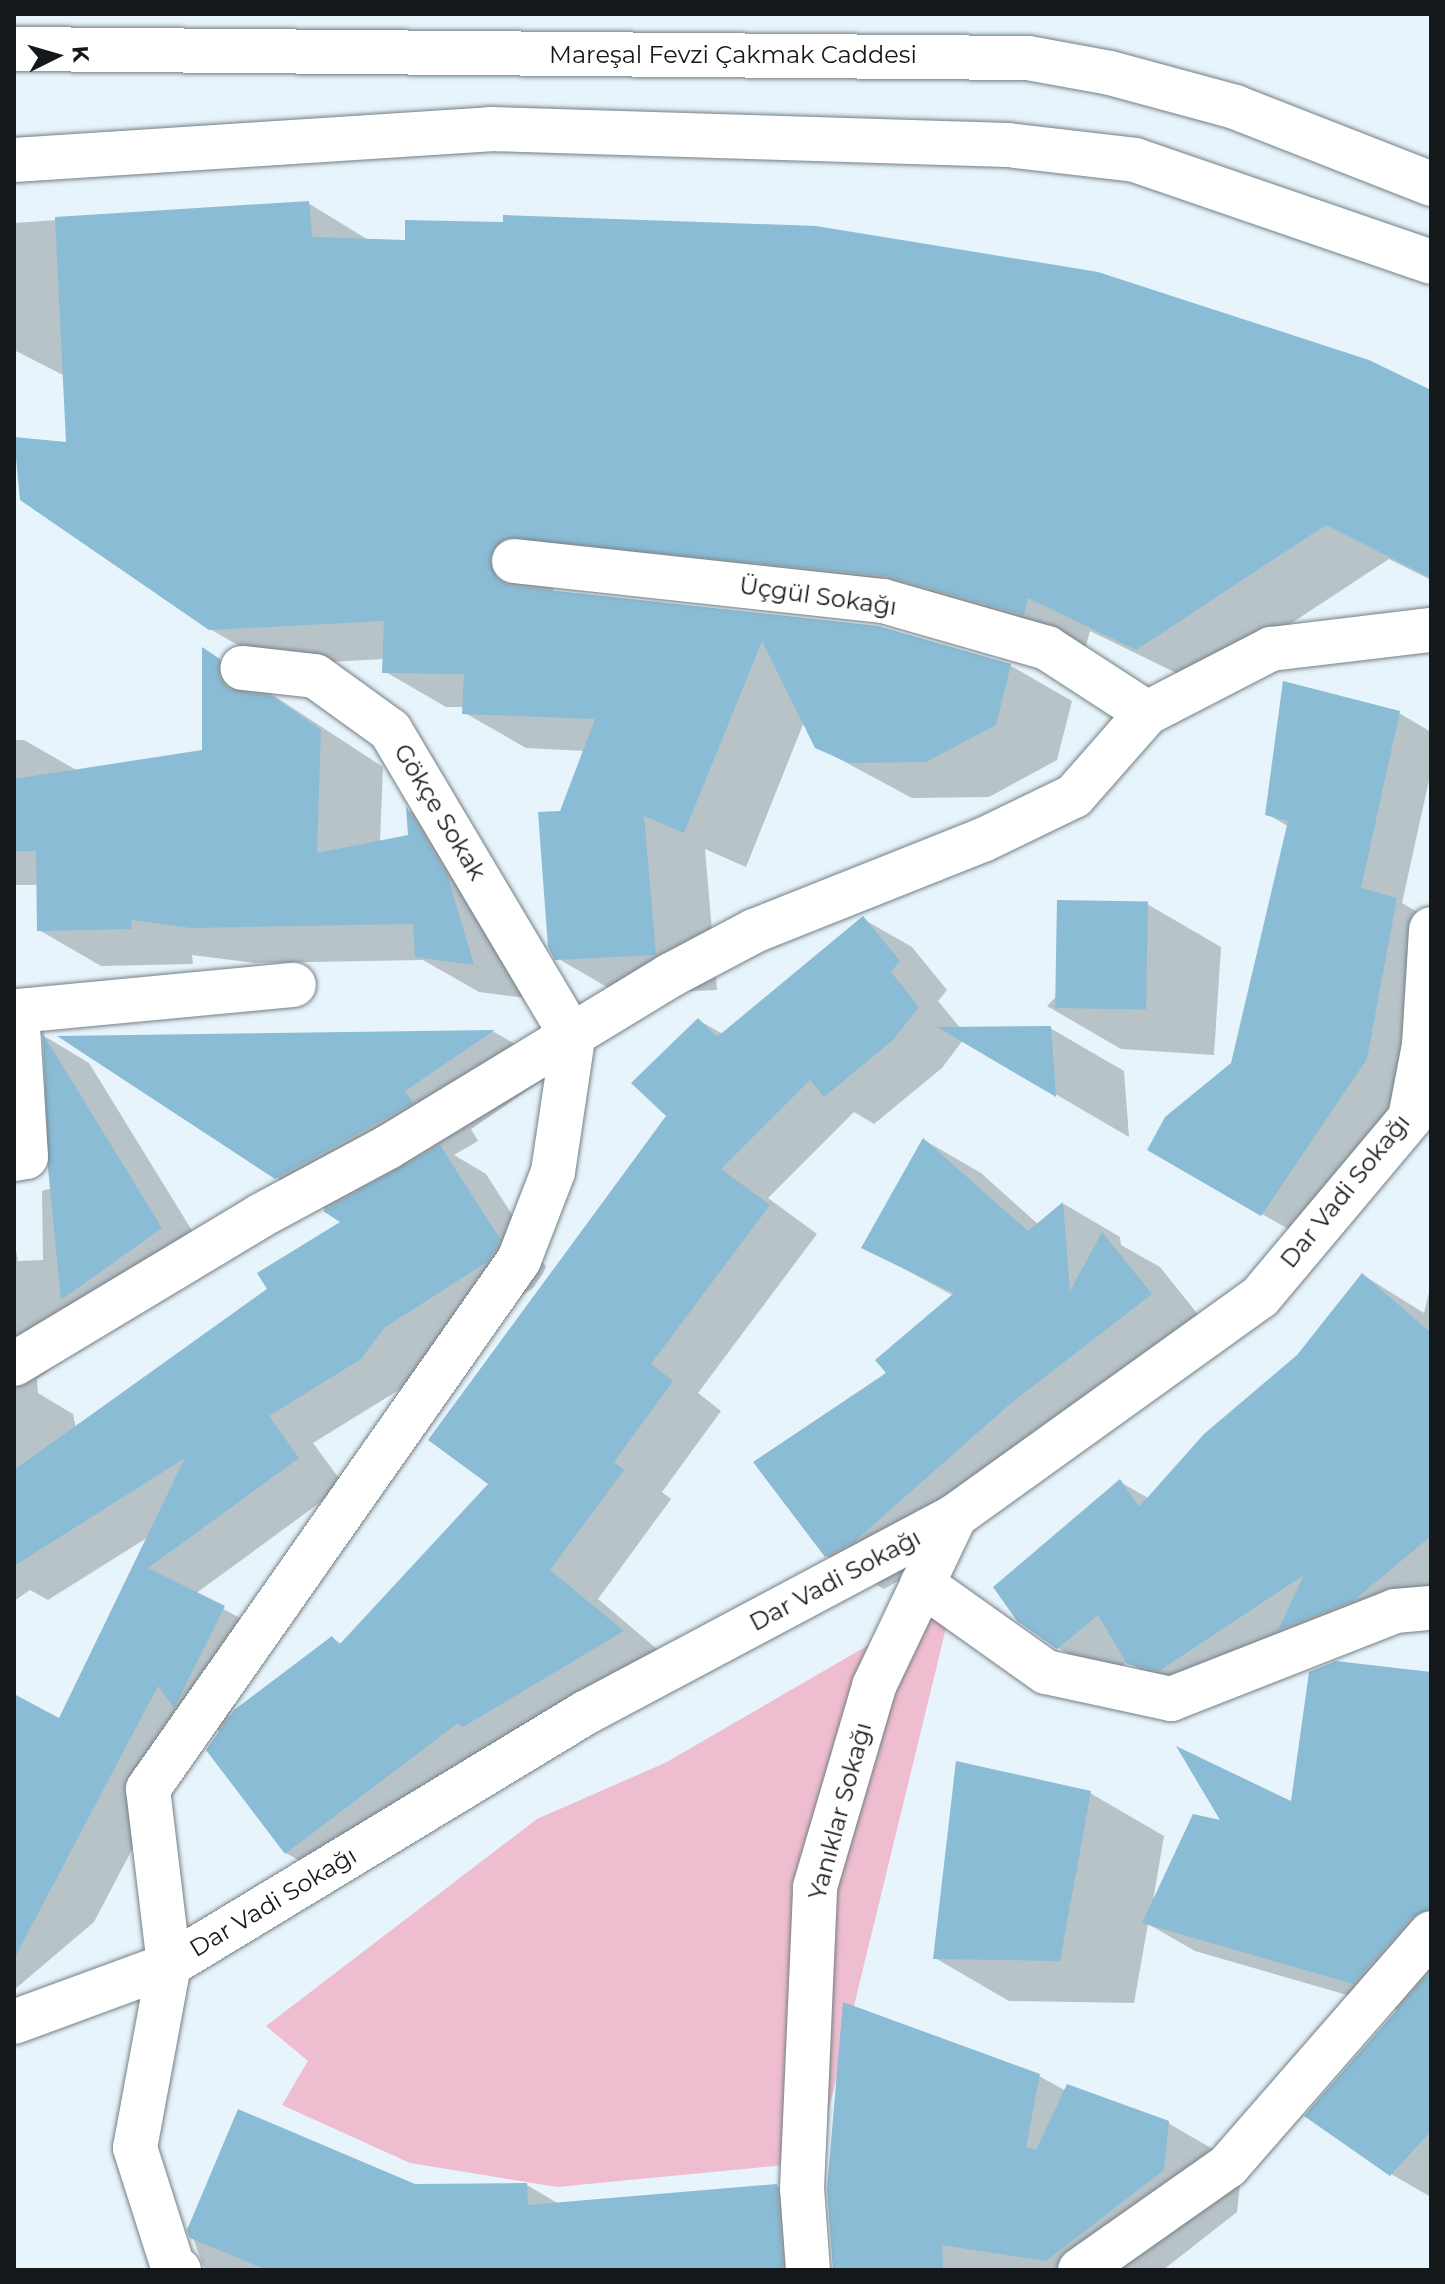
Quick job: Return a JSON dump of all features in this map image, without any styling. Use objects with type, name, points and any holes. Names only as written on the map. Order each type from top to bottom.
[{"type":"street","name":"Mareşal Fevzi Çakmak Caddesi","points":[[14,49],[1028,58],[1110,73],[1235,107],[1431,184]]},
{"type":"street","points":[[14,160],[490,129],[1008,145],[1135,160],[1431,262]]},
{"type":"street","name":"Üçgül Sokağı","points":[[514,561],[883,601],[1047,648],[1147,713]]},
{"type":"street","points":[[14,1364],[573,1038],[671,975],[754,931],[983,840],[1074,796],[1147,713],[1271,649],[1431,630]]},
{"type":"street","name":"Gökçe Sokak","points":[[242,668],[315,676],[390,730],[573,1038]]},
{"type":"street","name":"Dar Vadi Sokağı","points":[[14,2022],[169,1965],[585,1713],[955,1516],[1260,1297],[1410,1118],[1428,1045],[1431,929]]},
{"type":"street","points":[[14,1159],[26,1157],[17,1011],[294,985]]},
{"type":"street","points":[[173,2269],[135,2148],[169,1965],[148,1789],[519,1260],[553,1172],[573,1038]]},
{"type":"street","name":"Yanıklar Sokağı","points":[[808,2270],[802,2189],[815,1887],[874,1686],[955,1516]]},
{"type":"street","points":[[922,1584],[1046,1672],[1171,1699],[1395,1611],[1431,1608]]},
{"type":"street","points":[[1080,2270],[1228,2166],[1431,1933]]},
{"type":"shaded area","points":[[929,1610],[947,1624],[816,2162],[557,2187],[410,2163],[282,2105],[308,2061],[266,2026],[537,1819],[665,1763]]},
{"type":"building","points":[[309,201],[312,237],[405,240],[405,220],[503,222],[503,215],[816,226],[1098,272],[1369,360],[1431,390],[1431,578],[1326,525],[1136,650],[1028,598],[1024,615],[886,576],[505,538],[489,559],[499,581],[511,586],[878,626],[1011,664],[996,725],[926,762],[849,763],[815,748],[762,641],[684,833],[644,816],[656,955],[555,960],[548,947],[538,812],[560,811],[595,719],[462,714],[464,674],[382,673],[384,621],[209,630],[20,500],[14,437],[66,442],[55,217]]},
{"type":"building","points":[[202,647],[220,659],[219,677],[228,689],[274,697],[321,730],[317,853],[408,835],[406,806],[448,877],[474,965],[415,957],[413,924],[191,928],[131,920],[132,929],[37,931],[36,851],[14,851],[14,779],[202,750]]},
{"type":"building","points":[[1283,681],[1400,711],[1361,888],[1397,898],[1367,1059],[1261,1216],[1147,1150],[1165,1117],[1231,1063],[1288,821],[1265,815]]},
{"type":"building","points":[[1057,900],[1148,902],[1146,1010],[1055,1008]]},
{"type":"building","points":[[863,916],[900,961],[891,972],[919,1007],[893,1040],[824,1097],[810,1080],[721,1169],[770,1205],[651,1364],[673,1381],[614,1462],[624,1470],[550,1570],[624,1631],[463,1727],[458,1723],[285,1854],[206,1750],[234,1710],[332,1636],[339,1645],[488,1484],[428,1440],[666,1116],[631,1083],[698,1018],[717,1037]]},
{"type":"building","points":[[1051,1026],[1056,1097],[937,1027]]},
{"type":"building","points":[[495,1030],[405,1091],[413,1103],[275,1179],[57,1036]]},
{"type":"building","points":[[43,1034],[162,1228],[61,1300],[48,1168]]},
{"type":"building","points":[[923,1138],[1028,1231],[1063,1202],[1070,1291],[1102,1232],[1152,1294],[1010,1404],[855,1541],[825,1557],[753,1462],[886,1373],[875,1360],[954,1293],[861,1248]]},
{"type":"building","points":[[440,1145],[500,1239],[497,1248],[487,1262],[384,1328],[361,1359],[269,1416],[299,1458],[148,1568],[225,1606],[174,1708],[158,1686],[14,1959],[14,1694],[59,1718],[185,1458],[14,1566],[14,1470],[267,1289],[257,1273],[340,1222],[323,1211]]},
{"type":"building","points":[[1362,1273],[1431,1333],[1431,1536],[1353,1601],[1278,1630],[1304,1575],[1159,1671],[1127,1664],[1098,1615],[1057,1649],[1017,1621],[993,1587],[1120,1479],[1139,1507],[1204,1434],[1297,1355]]},
{"type":"building","points":[[1336,1661],[1431,1672],[1431,1909],[1412,1917],[1353,1984],[1142,1923],[1193,1814],[1220,1820],[1176,1746],[1291,1801],[1309,1672]]},
{"type":"building","points":[[956,1761],[1091,1791],[1060,1961],[933,1959]]},
{"type":"building","points":[[1431,1971],[1431,2131],[1390,2176],[1304,2116]]},
{"type":"building","points":[[843,2002],[1040,2074],[1026,2147],[1036,2150],[1067,2084],[1169,2121],[1164,2170],[1046,2261],[942,2245],[943,2270],[833,2270],[827,2189]]},
{"type":"building","points":[[238,2109],[415,2184],[527,2183],[528,2205],[777,2184],[783,2270],[267,2270],[190,2238],[187,2230]]}]
